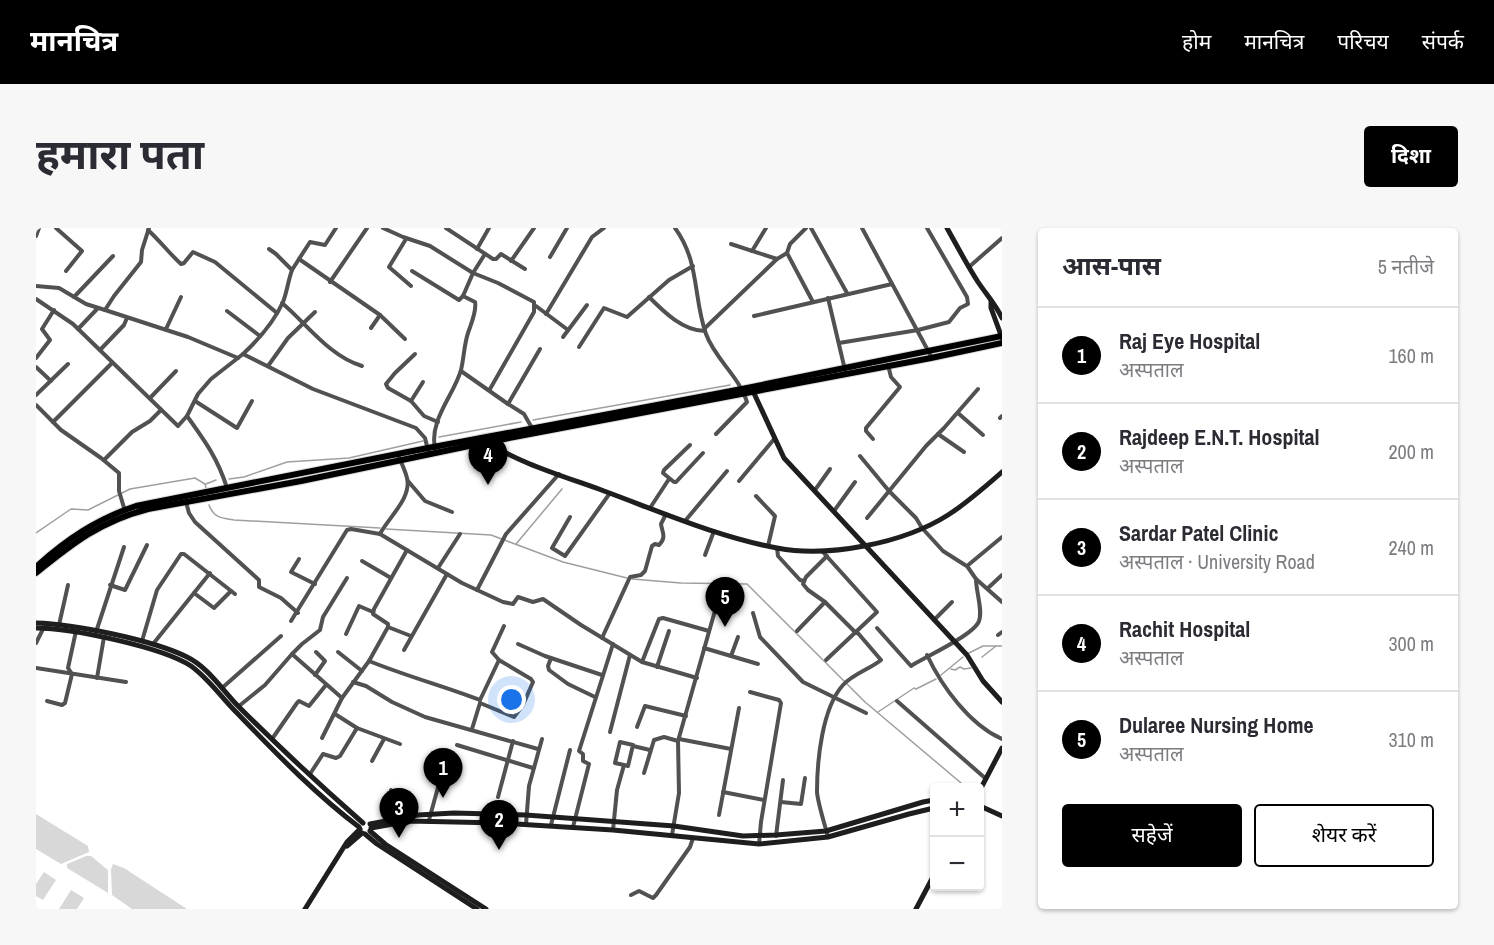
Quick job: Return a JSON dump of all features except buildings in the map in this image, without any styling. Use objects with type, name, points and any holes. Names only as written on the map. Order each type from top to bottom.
[{"type":"main road","points":[[947,228],[968,267],[991,302],[997,307],[1002,318]]},
{"type":"main road","points":[[931,355],[1002,337],[991,302]]},
{"type":"main road","points":[[36,567],[57,548],[91,525],[126,512],[432,450],[1002,343]]},
{"type":"main road","points":[[753,390],[784,458],[967,655],[983,681],[1002,702]]},
{"type":"main road","points":[[487,440],[519,459],[714,531],[777,548],[822,551],[865,547],[922,528],[948,515],[1002,472]]},
{"type":"main road","points":[[36,573],[67,548],[126,512]]},
{"type":"main road","points":[[36,626],[58,626],[76,631],[96,632],[162,653],[194,668],[290,766],[338,811],[486,909]]},
{"type":"main road","points":[[44,626],[142,641],[189,657],[365,828],[377,844],[477,909]]},
{"type":"main road","points":[[983,783],[1002,749]]},
{"type":"main road","points":[[430,817],[454,813],[526,814],[674,826],[743,836],[827,834],[930,801]]},
{"type":"main road","points":[[984,808],[1002,816]]},
{"type":"main road","points":[[305,909],[345,847],[365,828],[408,818],[430,817],[551,825],[759,844],[827,834],[930,809]]},
{"type":"main road","points":[[916,909],[930,883]]},
{"type":"street","points":[[36,236],[39,228]]},
{"type":"street","points":[[56,228],[82,251],[66,271]]},
{"type":"street","points":[[36,299],[78,328],[178,426],[188,416],[198,394],[212,379],[241,356],[277,313],[291,270],[310,242],[325,245],[336,228]]},
{"type":"street","points":[[330,282],[367,228]]},
{"type":"street","points":[[384,228],[430,246],[473,273],[528,298],[568,330]]},
{"type":"street","points":[[446,228],[485,254],[495,259],[501,254],[525,269]]},
{"type":"street","points":[[454,234],[458,228]]},
{"type":"street","points":[[477,249],[489,228]]},
{"type":"street","points":[[512,261],[534,228]]},
{"type":"street","points":[[550,257],[567,228]]},
{"type":"street","points":[[546,314],[592,237],[604,228]]},
{"type":"street","points":[[675,228],[693,266],[707,336],[743,391],[747,403],[716,434]]},
{"type":"street","points":[[752,251],[766,228]]},
{"type":"street","points":[[649,297],[664,312],[691,330],[705,330],[777,260],[787,254],[790,244],[806,228]]},
{"type":"street","points":[[812,228],[847,293]]},
{"type":"street","points":[[862,228],[931,355]]},
{"type":"street","points":[[839,343],[918,330],[949,322],[960,309],[968,304],[969,301],[927,228]]},
{"type":"street","points":[[105,310],[139,265],[148,229]]},
{"type":"street","points":[[148,229],[163,244],[168,253],[181,264],[192,252],[211,259],[277,313]]},
{"type":"street","points":[[406,238],[389,267],[411,286]]},
{"type":"street","points":[[968,267],[1002,238]]},
{"type":"street","points":[[731,244],[777,260]]},
{"type":"street","points":[[268,249],[291,270]]},
{"type":"street","points":[[412,272],[459,300],[485,254]]},
{"type":"street","points":[[787,254],[813,302]]},
{"type":"street","points":[[74,297],[113,256]]},
{"type":"street","points":[[299,259],[380,315],[405,339]]},
{"type":"street","points":[[579,347],[604,308],[626,318],[672,277],[693,266]]},
{"type":"street","points":[[754,316],[892,284]]},
{"type":"street","points":[[36,286],[59,288],[86,304],[166,329],[268,366],[313,389],[416,428],[432,450]]},
{"type":"street","points":[[432,450],[438,422],[461,370],[476,304],[463,296]]},
{"type":"street","points":[[166,329],[181,297]]},
{"type":"street","points":[[828,298],[845,371]]},
{"type":"street","points":[[282,303],[330,347],[350,362],[362,366]]},
{"type":"street","points":[[563,337],[587,305]]},
{"type":"street","points":[[490,389],[536,306]]},
{"type":"street","points":[[78,328],[98,308]]},
{"type":"street","points":[[36,358],[50,340],[42,329],[54,310]]},
{"type":"street","points":[[227,311],[260,336]]},
{"type":"street","points":[[268,366],[288,338],[315,312]]},
{"type":"street","points":[[370,328],[380,315]]},
{"type":"street","points":[[100,350],[124,325],[127,318]]},
{"type":"street","points":[[508,404],[540,349]]},
{"type":"street","points":[[415,354],[386,384],[411,401],[424,416],[438,422]]},
{"type":"street","points":[[53,422],[112,363]]},
{"type":"street","points":[[36,395],[68,364]]},
{"type":"street","points":[[873,439],[866,428],[900,387],[891,377],[888,364]]},
{"type":"street","points":[[36,367],[51,381]]},
{"type":"street","points":[[461,370],[524,414],[534,431]]},
{"type":"street","points":[[150,398],[176,371]]},
{"type":"street","points":[[411,401],[423,382]]},
{"type":"street","points":[[867,518],[926,446],[978,389]]},
{"type":"street","points":[[195,401],[237,429],[252,401]]},
{"type":"street","points":[[36,405],[77,442],[119,473],[120,498],[126,512]]},
{"type":"street","points":[[104,460],[132,432],[150,421],[161,410]]},
{"type":"street","points":[[958,413],[983,435]]},
{"type":"street","points":[[188,416],[211,448],[228,491]]},
{"type":"street","points":[[938,434],[964,452]]},
{"type":"street","points":[[740,481],[775,438]]},
{"type":"street","points":[[690,445],[663,470],[669,479],[676,482],[703,453]]},
{"type":"street","points":[[860,456],[943,551],[968,566],[976,579],[1002,602]]},
{"type":"street","points":[[399,458],[408,480],[425,501],[452,512]]},
{"type":"street","points":[[815,490],[830,469]]},
{"type":"street","points":[[685,521],[727,471]]},
{"type":"street","points":[[477,590],[506,534],[559,474]]},
{"type":"street","points":[[650,508],[669,479]]},
{"type":"street","points":[[380,534],[402,501],[408,480]]},
{"type":"street","points":[[834,511],[855,482]]},
{"type":"street","points":[[570,518],[552,548],[565,556],[610,493]]},
{"type":"street","points":[[756,496],[775,516],[768,546]]},
{"type":"street","points":[[185,499],[189,513],[195,522],[259,580],[259,587],[281,598],[298,613]]},
{"type":"street","points":[[602,638],[630,577],[641,575],[645,570],[652,546],[662,542],[665,534],[661,524],[666,514]]},
{"type":"street","points":[[291,621],[347,530],[351,529],[380,534],[447,574],[503,602],[513,604],[518,597],[533,602],[543,599],[642,662],[697,678]]},
{"type":"street","points":[[705,555],[714,531]]},
{"type":"street","points":[[438,568],[460,534]]},
{"type":"street","points":[[968,566],[1002,537]]},
{"type":"street","points":[[110,585],[125,590],[147,545]]},
{"type":"street","points":[[96,632],[124,548]]},
{"type":"street","points":[[777,548],[778,556],[800,580],[804,581]]},
{"type":"street","points":[[373,612],[406,550]]},
{"type":"street","points":[[822,551],[877,612],[826,660]]},
{"type":"street","points":[[142,641],[157,590],[181,554],[210,573],[233,593],[214,608],[194,593]]},
{"type":"street","points":[[804,581],[827,556]]},
{"type":"street","points":[[299,559],[291,572],[315,584]]},
{"type":"street","points":[[362,561],[391,578]]},
{"type":"street","points":[[153,645],[210,573]]},
{"type":"street","points":[[404,650],[447,574]]},
{"type":"street","points":[[988,588],[1002,575]]},
{"type":"street","points":[[239,706],[265,685],[302,644],[320,630],[323,617],[347,578]]},
{"type":"street","points":[[877,628],[911,666],[954,643],[980,621],[976,579]]},
{"type":"street","points":[[804,581],[805,587],[825,602],[882,660],[844,683],[828,708],[821,745],[817,794],[827,834]]},
{"type":"street","points":[[58,626],[68,585]]},
{"type":"street","points":[[672,835],[679,793],[679,740],[720,593]]},
{"type":"street","points":[[797,631],[825,602]]},
{"type":"street","points":[[933,621],[952,602]]},
{"type":"street","points":[[346,634],[359,606],[373,612],[388,624],[388,627],[411,636]]},
{"type":"street","points":[[753,613],[760,637],[803,682],[866,714]]},
{"type":"street","points":[[642,662],[659,619],[663,618],[709,631]]},
{"type":"street","points":[[36,643],[44,626]]},
{"type":"street","points":[[369,661],[398,673],[441,685],[513,717],[523,705],[532,681],[500,660],[491,650],[504,626]]},
{"type":"street","points":[[322,738],[342,698],[369,661],[388,627]]},
{"type":"street","points":[[47,700],[64,705],[72,674],[68,668],[76,631]]},
{"type":"street","points":[[657,667],[669,631]]},
{"type":"street","points":[[98,678],[104,636]]},
{"type":"street","points":[[222,688],[281,636]]},
{"type":"street","points":[[731,656],[738,637]]},
{"type":"street","points":[[518,644],[602,675]]},
{"type":"street","points":[[573,827],[589,764],[584,761],[584,754],[579,751],[613,644]]},
{"type":"street","points":[[704,648],[758,664]]},
{"type":"street","points":[[315,675],[325,661],[316,652]]},
{"type":"street","points":[[338,652],[362,671]]},
{"type":"street","points":[[292,654],[302,660],[315,675],[342,698]]},
{"type":"street","points":[[610,732],[630,655]]},
{"type":"street","points":[[927,656],[937,675],[976,724],[1002,739]]},
{"type":"street","points":[[551,658],[549,670],[568,684],[595,697]]},
{"type":"street","points":[[472,729],[480,702],[500,660]]},
{"type":"street","points":[[36,668],[126,682]]},
{"type":"street","points":[[354,682],[425,717],[538,749]]},
{"type":"street","points":[[272,739],[299,701],[309,706],[326,685]]},
{"type":"street","points":[[750,692],[779,700],[781,703],[764,800],[759,844]]},
{"type":"street","points":[[897,701],[985,778]]},
{"type":"street","points":[[637,727],[645,706],[686,716]]},
{"type":"street","points":[[719,815],[739,708]]},
{"type":"street","points":[[335,714],[357,728],[400,744]]},
{"type":"street","points":[[310,774],[323,754],[336,758],[340,756],[357,728]]},
{"type":"street","points":[[644,773],[652,742],[660,738],[731,749]]},
{"type":"street","points":[[372,761],[385,739]]},
{"type":"street","points":[[526,824],[533,768],[542,739]]},
{"type":"street","points":[[498,797],[513,741]]},
{"type":"street","points":[[633,746],[628,766],[615,762],[620,742],[650,750]]},
{"type":"street","points":[[457,745],[533,768]]},
{"type":"street","points":[[551,825],[570,750]]},
{"type":"street","points":[[613,830],[617,790],[624,765]]},
{"type":"street","points":[[781,802],[801,804],[806,778]]},
{"type":"street","points":[[430,817],[440,780]]},
{"type":"street","points":[[776,843],[783,780]]},
{"type":"street","points":[[387,822],[391,790]]},
{"type":"street","points":[[723,792],[764,800]]},
{"type":"street","points":[[407,807],[408,818]]},
{"type":"street","points":[[631,895],[639,891],[653,898],[688,849],[693,838]]},
{"type":"shaded area","points":[[36,814],[88,846],[89,852],[61,864],[36,849]]},
{"type":"shaded area","points":[[91,856],[108,870],[108,893],[67,868],[67,864]]},
{"type":"shaded area","points":[[113,864],[124,868],[187,909],[132,909],[112,895],[111,869]]},
{"type":"shaded area","points":[[44,872],[56,880],[43,900],[36,896],[36,884]]},
{"type":"shaded area","points":[[71,890],[84,898],[77,909],[59,909]]},
{"type":"waterway","points":[[533,420],[730,385]]},
{"type":"waterway","points":[[439,437],[521,422]]},
{"type":"waterway","points":[[229,479],[244,477],[287,462],[349,458],[423,441]]},
{"type":"waterway","points":[[36,533],[71,509],[88,510],[130,489],[195,478],[205,484],[206,488]]},
{"type":"waterway","points":[[206,484],[216,480]]},
{"type":"waterway","points":[[516,544],[562,489]]},
{"type":"waterway","points":[[209,505],[213,513],[225,519],[380,528]]},
{"type":"waterway","points":[[386,529],[491,535],[563,562],[627,578]]},
{"type":"waterway","points":[[632,579],[681,583],[747,584],[865,702],[961,783]]},
{"type":"waterway","points":[[969,653],[983,646],[1002,646]]},
{"type":"waterway","points":[[982,657],[996,646]]},
{"type":"waterway","points":[[941,675],[963,657]]},
{"type":"waterway","points":[[951,669],[971,668]]},
{"type":"waterway","points":[[878,712],[914,688],[936,679]]},
{"type":"place","name":"Rachit Hospital","points":[[488,485]]},
{"type":"place","name":"Dularee Nursing Home","points":[[725,627]]},
{"type":"place","name":"Raj Eye Hospital","points":[[443,798]]},
{"type":"place","name":"Sardar Patel Clinic","points":[[399,838]]},
{"type":"place","name":"Rajdeep E.N.T. Hospital","points":[[499,850]]}]
